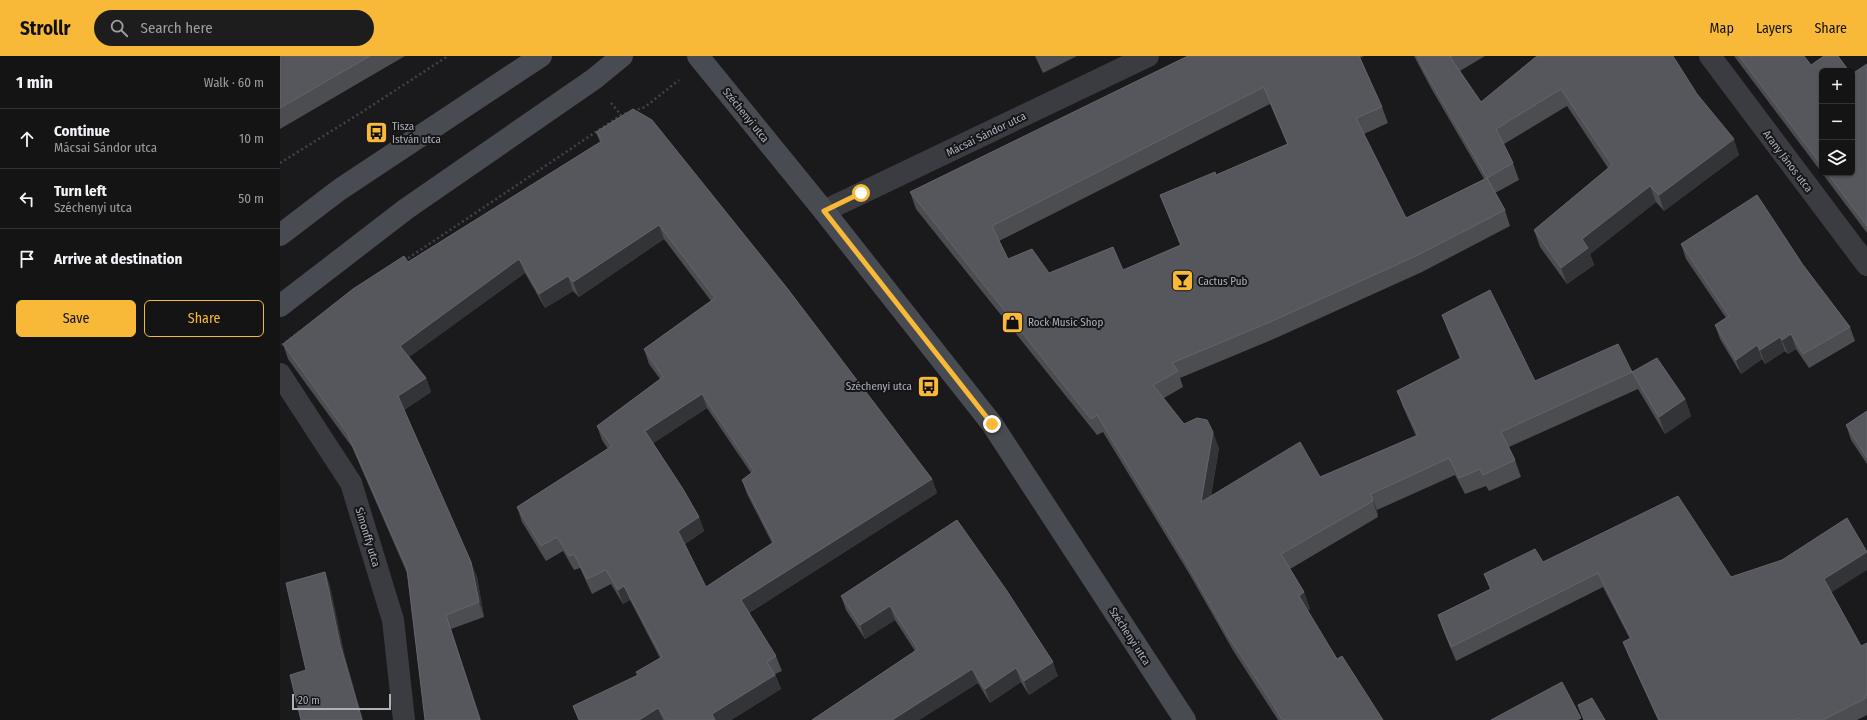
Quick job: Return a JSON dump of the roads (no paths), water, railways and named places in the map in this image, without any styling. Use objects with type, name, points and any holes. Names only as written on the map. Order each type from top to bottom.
[{"type":"street","points":[[280,235],[339,190],[541,56]]},
{"type":"street","points":[[280,306],[406,209],[594,79],[622,56]]},
{"type":"street","name":"Mácsai Sándor utca","points":[[824,211],[1148,56]]},
{"type":"street","name":"Arany János utca","points":[[1710,56],[1867,266]]},
{"type":"street","name":"Széchenyi utca","points":[[700,59],[824,211],[992,424],[1185,720]]},
{"type":"street","name":"Simonffy utca","points":[[280,374],[352,483],[393,620],[404,720]]},
{"type":"place","name":"Tisza István utca","points":[[376,132]]},
{"type":"place","name":"Cactus Pub","points":[[1182,281]]},
{"type":"place","name":"Rock Music Shop","points":[[1013,322]]},
{"type":"place","name":"Széchenyi utca","points":[[928,386]]}]
